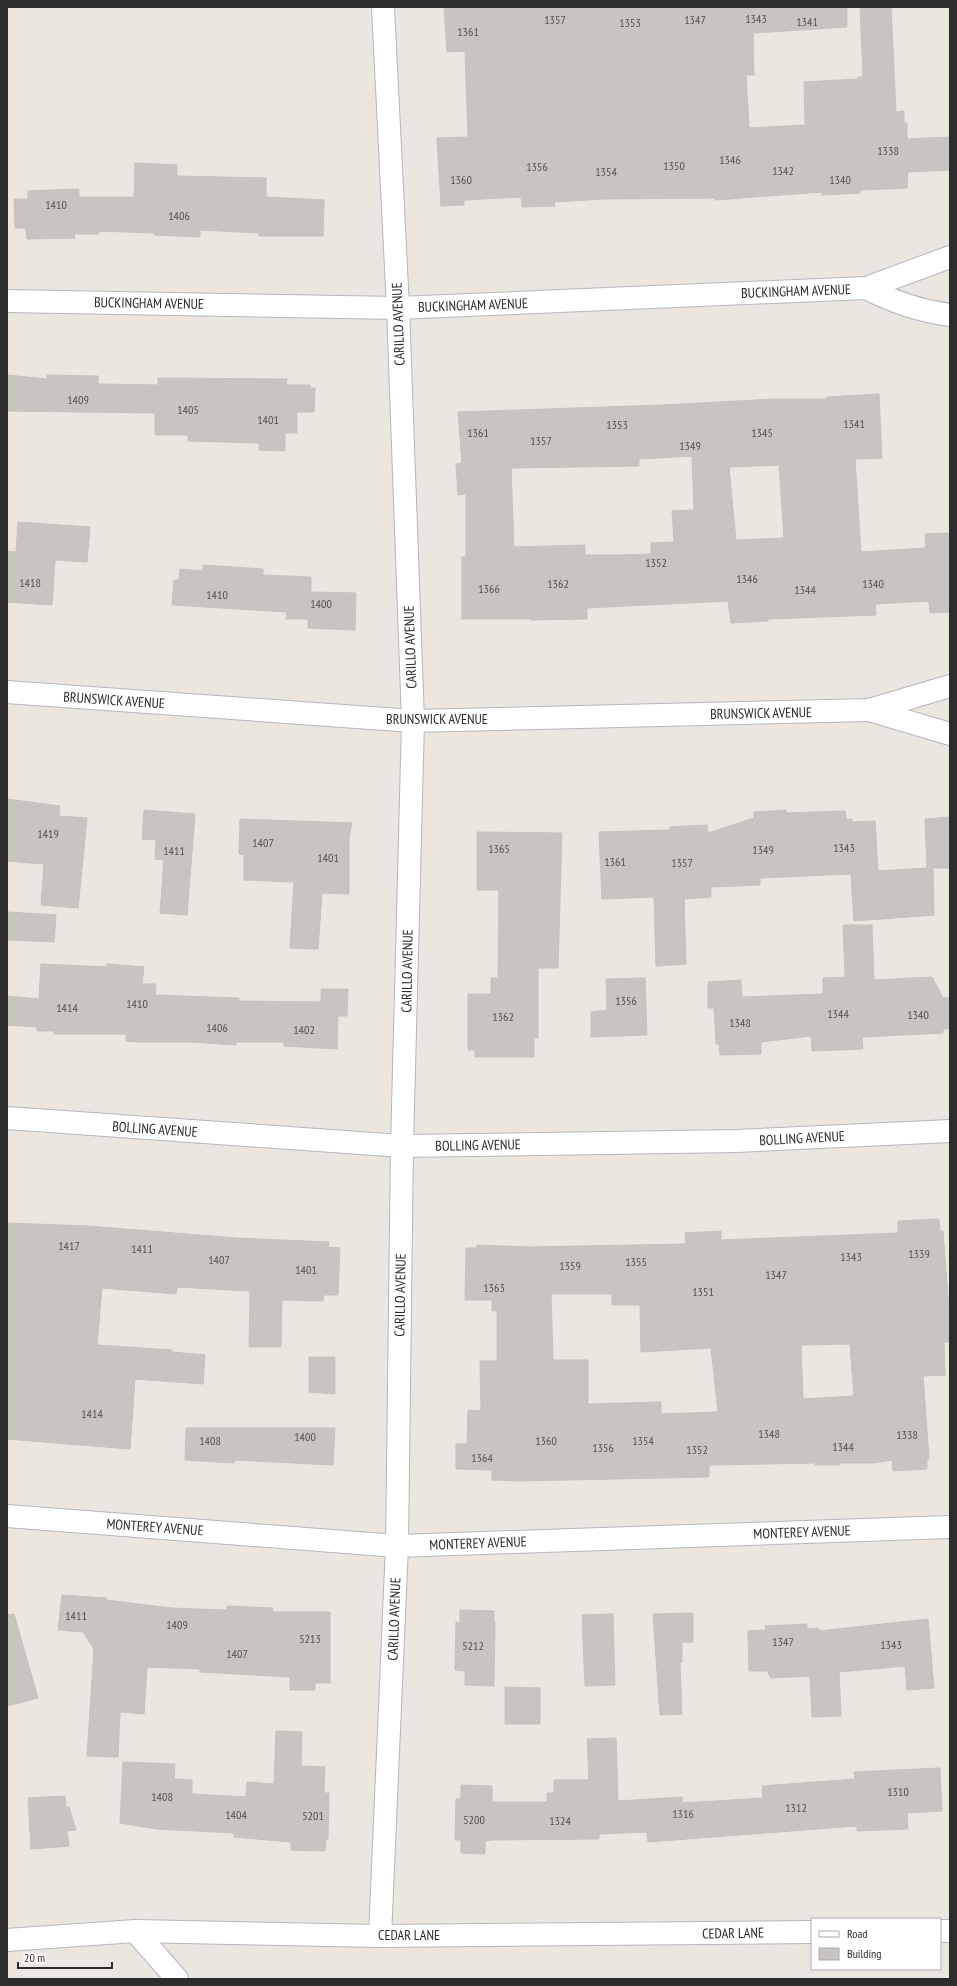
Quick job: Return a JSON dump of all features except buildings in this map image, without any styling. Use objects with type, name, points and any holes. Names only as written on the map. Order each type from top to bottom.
[{"type":"street","name":"CARILLO AVENUE","points":[[380,1936],[397,1546],[402,1146],[413,721],[398,308],[383,7]]},
{"type":"street","name":"BUCKINGHAM AVENUE","points":[[7,300],[398,308],[866,288],[950,257]]},
{"type":"street","name":"BUCKINGHAM AVENUE","points":[[866,288],[888,299],[922,310],[950,315]]},
{"type":"street","name":"BRUNSWICK AVENUE","points":[[7,692],[413,721],[869,710],[950,686]]},
{"type":"street","name":"BRUNSWICK AVENUE","points":[[869,710],[950,734]]},
{"type":"street","name":"BOLLING AVENUE","points":[[7,1118],[402,1146],[737,1141],[950,1131]]},
{"type":"street","name":"MONTEREY AVENUE","points":[[7,1516],[397,1546],[950,1527]]},
{"type":"street","name":"CEDAR LANE","points":[[7,1940],[135,1931],[380,1936],[811,1932]]},
{"type":"street","points":[[135,1931],[177,1979]]}]
